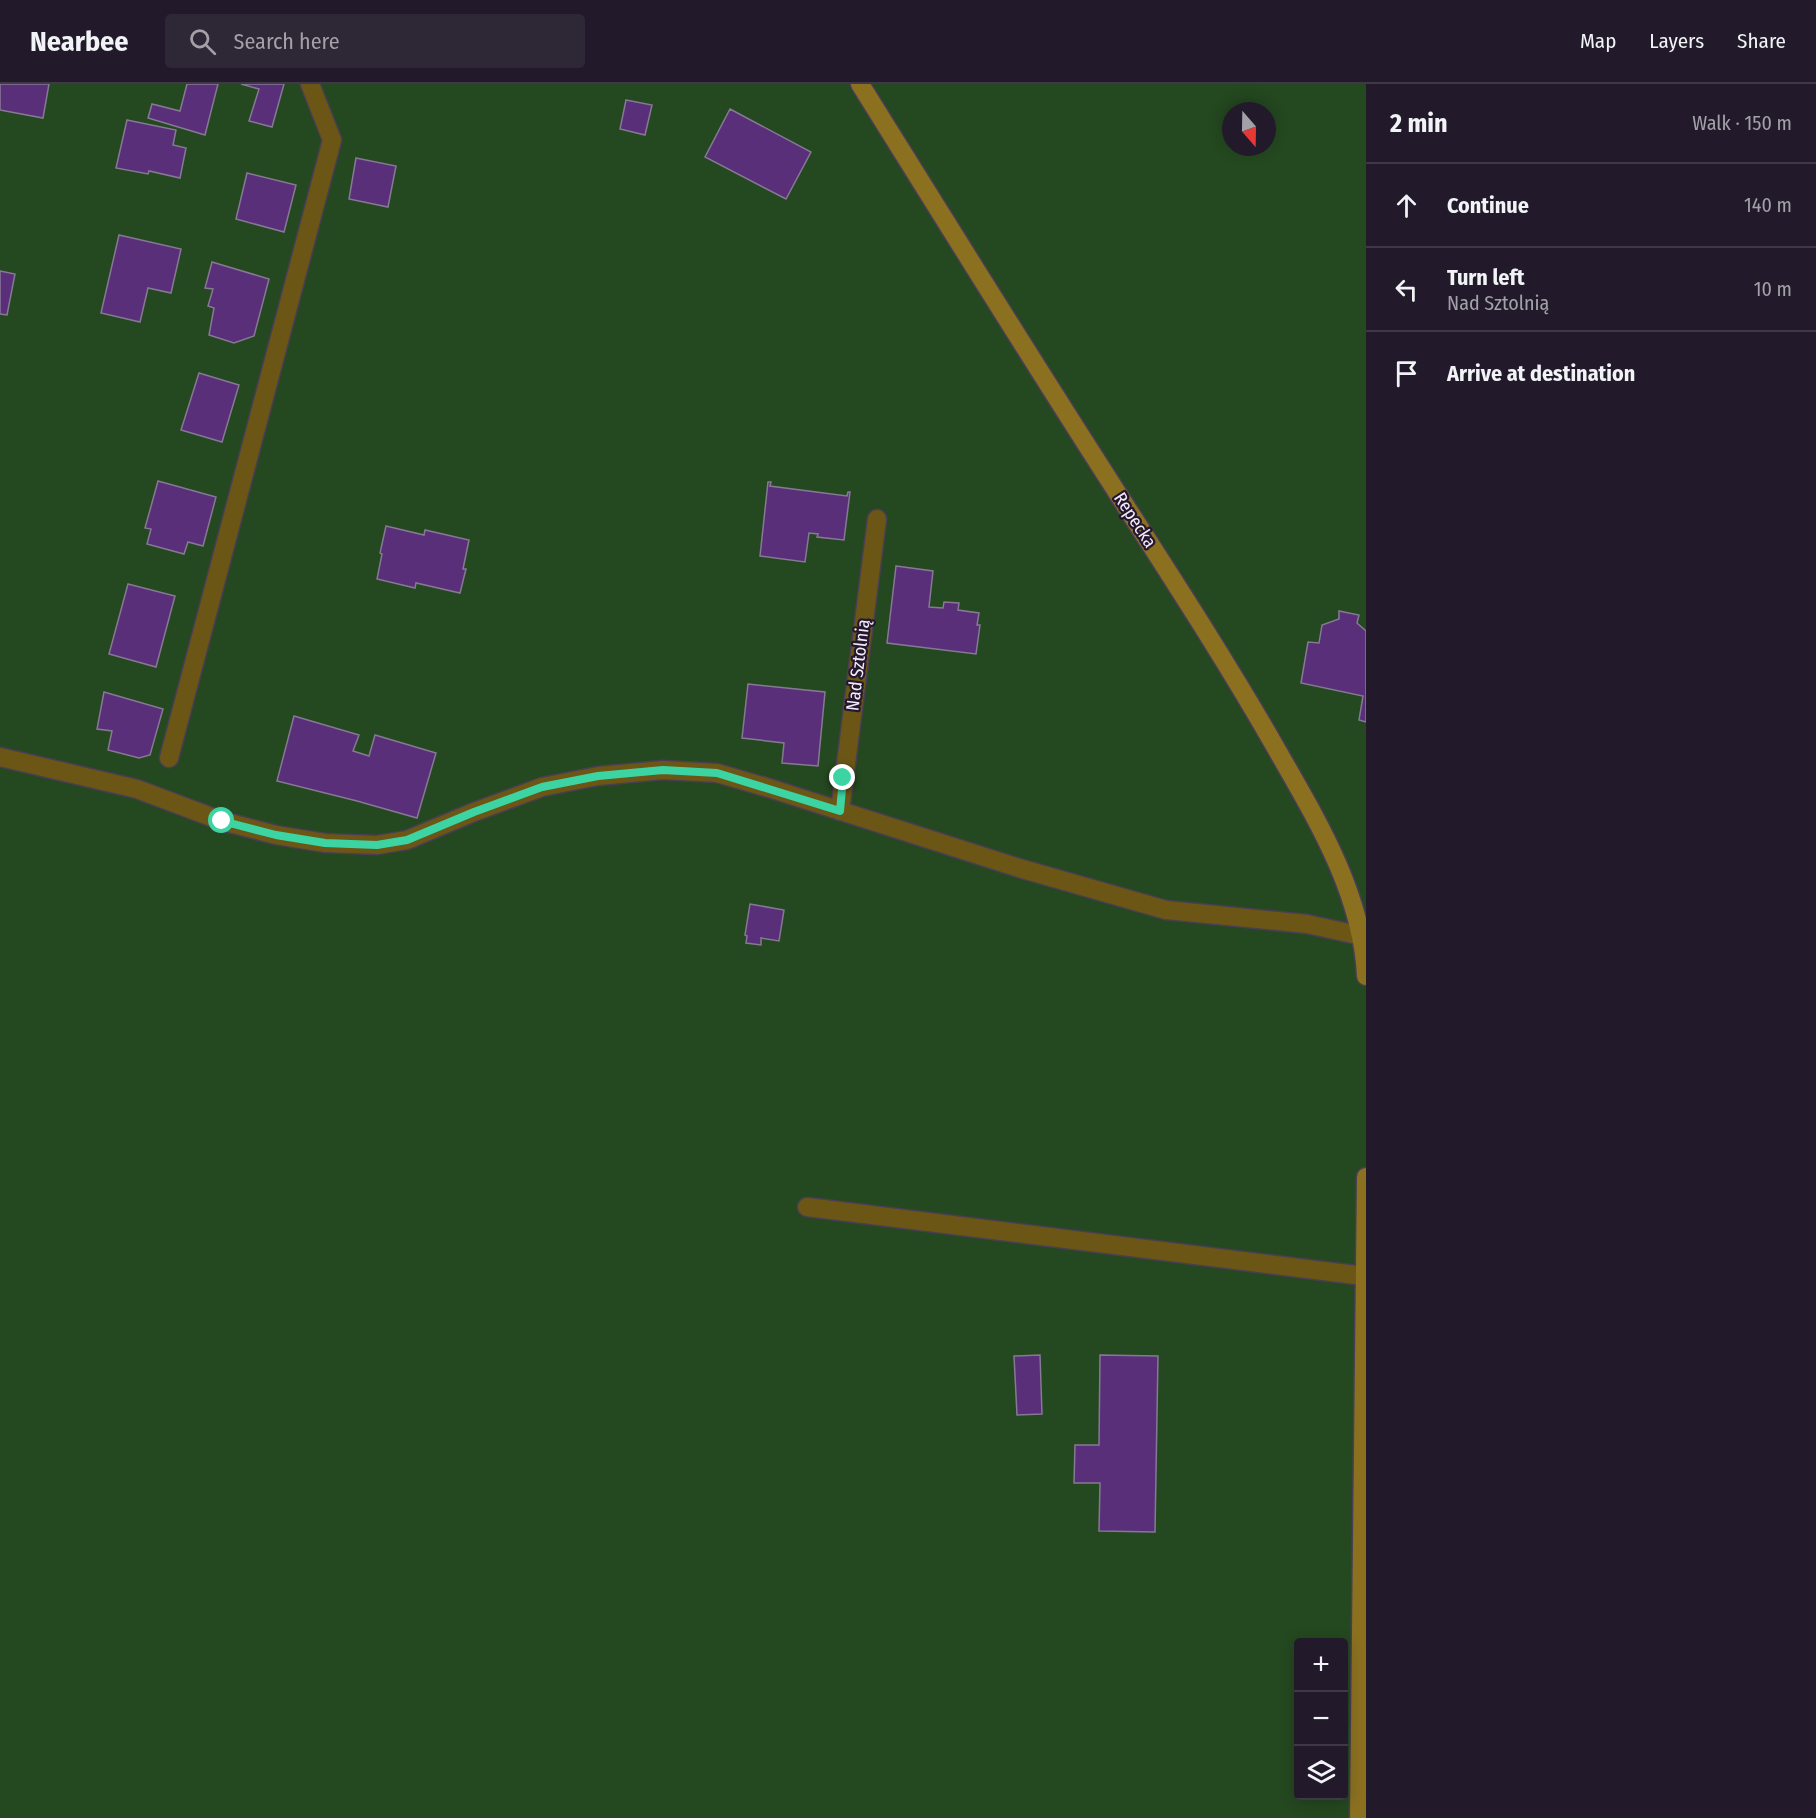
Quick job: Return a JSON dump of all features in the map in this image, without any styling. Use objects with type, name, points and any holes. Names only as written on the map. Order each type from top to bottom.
[{"type":"street","points":[[169,758],[332,140],[310,84]]},
{"type":"street","name":"Repecka","points":[[860,84],[1059,403],[1234,676],[1310,807],[1330,846],[1354,909],[1362,936],[1366,976]]},
{"type":"street","name":"Nad Sztolnią","points":[[840,811],[877,519]]},
{"type":"street","points":[[0,757],[137,789],[222,821],[276,835],[325,843],[377,845],[407,840],[542,787],[598,776],[663,770],[717,773],[1019,868],[1166,910],[1307,924],[1362,936]]},
{"type":"street","points":[[1359,1818],[1366,1177]]},
{"type":"street","points":[[807,1207],[1364,1276]]},
{"type":"green space","points":[[0,84],[1366,84],[1366,1818],[0,1818]]},
{"type":"building","points":[[0,84],[49,84],[43,118],[0,110]]},
{"type":"building","points":[[187,84],[218,84],[205,135],[148,118],[152,104],[180,111]]},
{"type":"building","points":[[241,84],[284,84],[272,127],[249,121],[259,89]]},
{"type":"building","points":[[626,100],[652,105],[645,135],[620,129]]},
{"type":"building","points":[[730,109],[811,152],[786,199],[705,157]]},
{"type":"building","points":[[127,120],[176,130],[173,145],[186,148],[180,178],[149,171],[148,174],[116,168]]},
{"type":"building","points":[[356,158],[396,166],[388,207],[349,199]]},
{"type":"building","points":[[247,173],[296,185],[284,232],[236,219]]},
{"type":"building","points":[[119,235],[181,249],[171,293],[148,288],[140,322],[101,313]]},
{"type":"building","points":[[212,262],[269,279],[254,336],[234,343],[209,335],[214,308],[208,306],[213,289],[205,288]]},
{"type":"building","points":[[0,271],[15,274],[7,315],[0,314]]},
{"type":"building","points":[[199,373],[239,385],[222,442],[181,430]]},
{"type":"building","points":[[158,481],[216,497],[203,546],[188,542],[184,554],[147,544],[151,529],[145,528]]},
{"type":"building","points":[[768,482],[771,482],[770,486],[847,496],[850,492],[844,540],[817,537],[818,534],[809,533],[805,562],[760,556]]},
{"type":"building","points":[[386,526],[424,535],[425,530],[469,540],[463,569],[466,569],[460,593],[416,583],[415,588],[377,579]]},
{"type":"building","points":[[896,566],[933,571],[929,607],[943,608],[944,602],[959,603],[958,610],[979,613],[977,625],[980,625],[976,654],[887,643]]},
{"type":"building","points":[[128,584],[175,596],[156,667],[109,654]]},
{"type":"building","points":[[1339,611],[1359,615],[1357,623],[1366,631],[1366,722],[1359,720],[1363,696],[1301,683],[1308,642],[1319,643],[1322,625],[1339,619]]},
{"type":"building","points":[[748,684],[825,692],[818,766],[782,763],[784,743],[742,738]]},
{"type":"building","points":[[104,692],[163,709],[150,755],[139,758],[108,750],[112,731],[97,729]]},
{"type":"building","points":[[294,716],[359,735],[353,751],[369,756],[375,735],[436,753],[417,818],[277,781]]},
{"type":"building","points":[[750,904],[784,910],[779,941],[761,938],[761,945],[746,943],[747,936],[745,935]]},
{"type":"building","points":[[1040,1355],[1042,1414],[1017,1415],[1014,1356]]},
{"type":"building","points":[[1100,1355],[1158,1356],[1155,1532],[1099,1531],[1100,1483],[1074,1483],[1075,1445],[1099,1445]]},
{"type":"route","points":[[222,821],[276,835],[325,843],[377,845],[407,840],[542,787],[598,776],[663,770],[717,773],[840,811],[843,778]]}]
